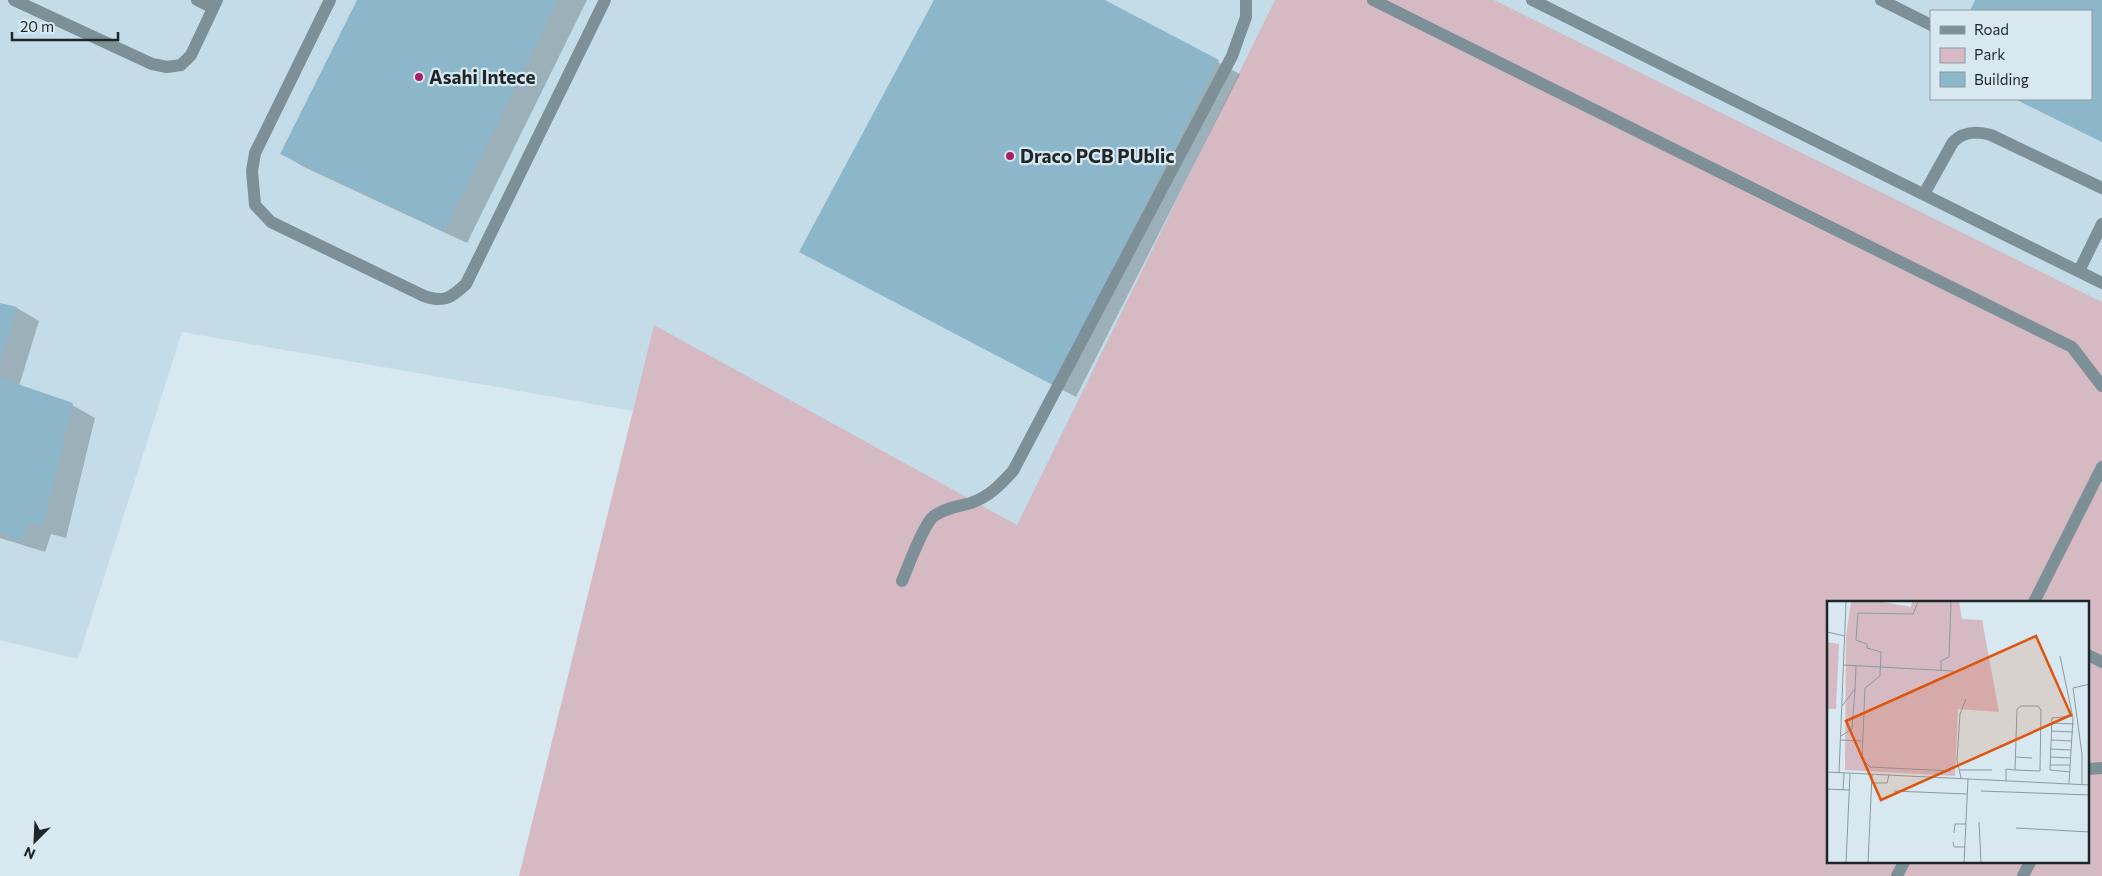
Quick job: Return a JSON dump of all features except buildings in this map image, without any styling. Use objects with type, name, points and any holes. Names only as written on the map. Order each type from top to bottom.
[{"type":"street","points":[[14,0],[152,64],[167,67],[182,65],[191,55],[215,4],[197,0]]},
{"type":"street","points":[[330,0],[256,153],[252,171],[255,205],[271,222],[424,296],[439,301],[454,295],[466,284],[605,0]]},
{"type":"street","points":[[902,581],[924,530],[933,516],[994,492],[1013,471],[1232,56],[1246,17],[1246,0]]},
{"type":"street","points":[[1374,0],[2072,347],[2102,386]]},
{"type":"street","points":[[1532,0],[2102,282]]},
{"type":"street","points":[[1881,0],[1930,24]]},
{"type":"street","points":[[1924,194],[1953,142],[1958,136],[1974,132],[1991,136],[2102,188]]},
{"type":"street","points":[[2079,271],[2102,224]]},
{"type":"street","points":[[2035,601],[2102,467]]},
{"type":"street","points":[[2090,656],[2102,662]]},
{"type":"street","points":[[1897,876],[1903,864]]},
{"type":"street","points":[[2023,876],[2029,864]]},
{"type":"shaded area","points":[[0,0],[2102,0],[2102,876],[520,876],[634,411],[182,332],[78,659],[0,640]]},
{"type":"green space","points":[[1275,0],[1494,0],[2102,302],[2102,876],[519,876],[654,325],[1017,525]]},
{"type":"place","name":"Asahi Intece","points":[[419,77]]},
{"type":"place","name":"Draco PCB PUblic","points":[[1010,156]]}]
